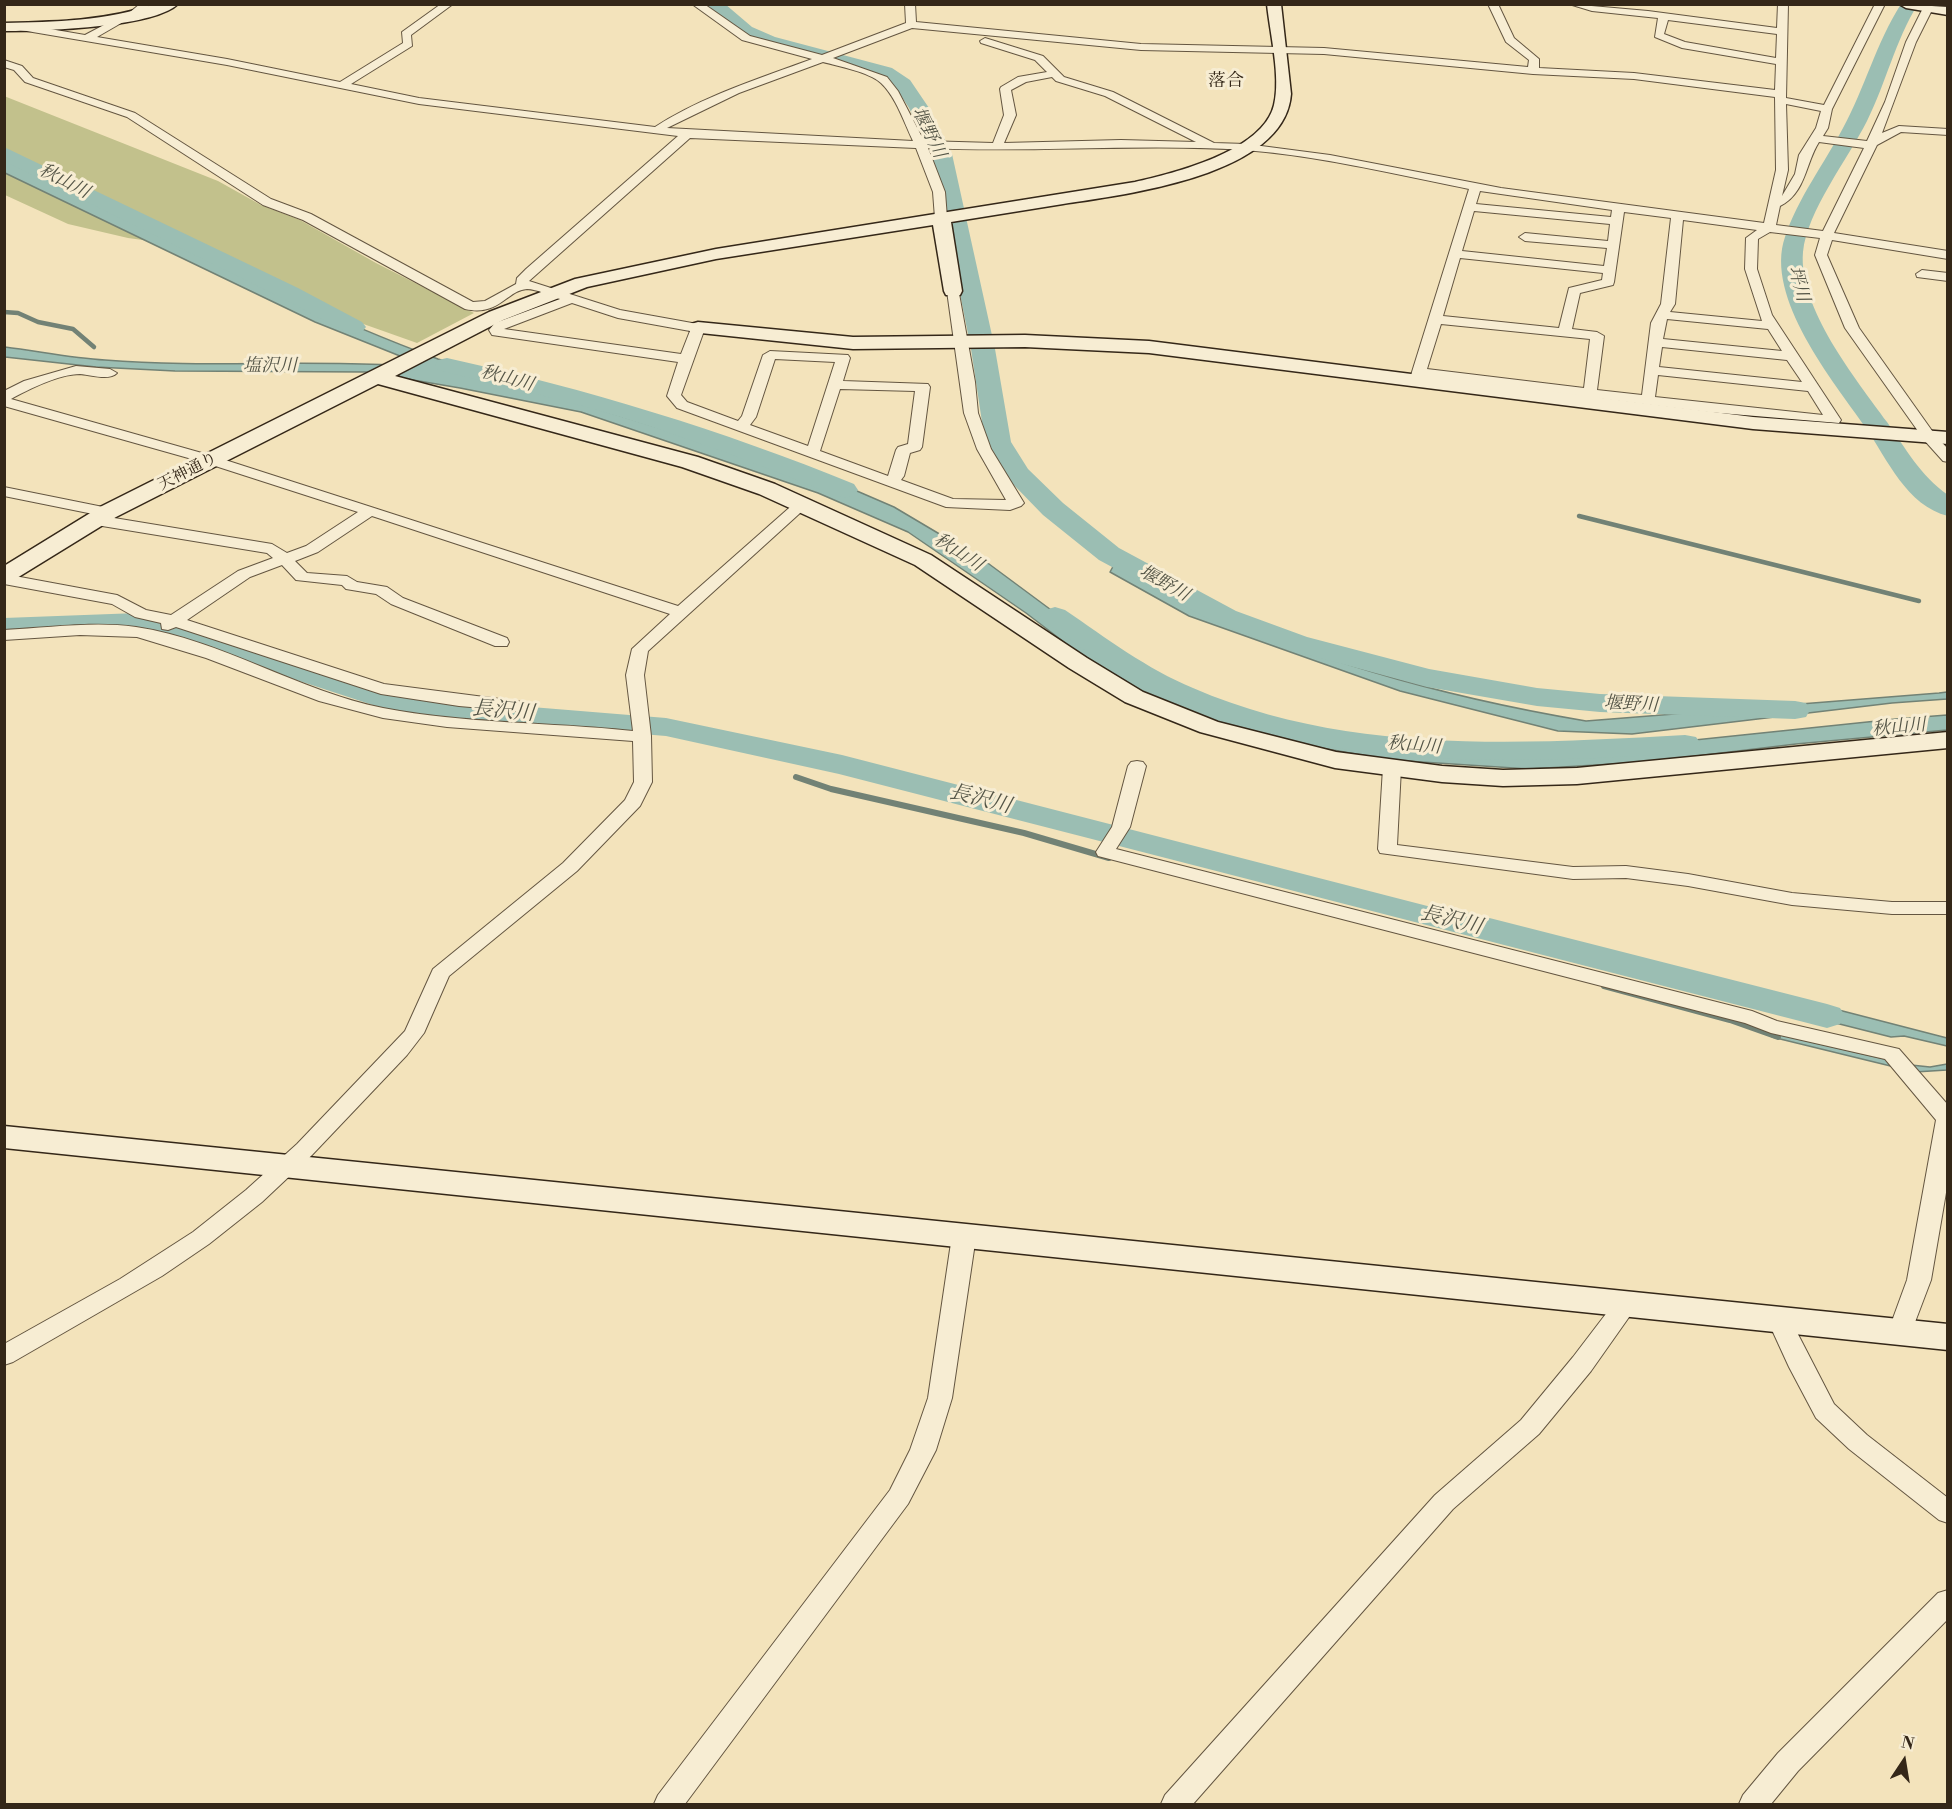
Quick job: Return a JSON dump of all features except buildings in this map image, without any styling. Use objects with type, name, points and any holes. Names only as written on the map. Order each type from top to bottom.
[{"type":"street","points":[[87,38],[147,4]]},
{"type":"street","points":[[21,27],[124,19],[171,4]]},
{"type":"street","points":[[340,86],[408,44],[406,34],[410,30],[448,4]]},
{"type":"street","points":[[697,4],[746,38],[851,66],[883,80],[893,91],[923,145],[936,184],[963,342],[971,412],[984,449],[1016,503],[1010,505],[951,504],[682,405],[674,396],[698,328]]},
{"type":"street","points":[[910,4],[911,25]]},
{"type":"street","name":"天神通り","points":[[4,577],[102,516],[211,460],[496,316],[560,297],[582,283],[669,263],[1149,184],[1206,166],[1246,147],[1270,129],[1281,108],[1283,91],[1274,4]]},
{"type":"street","points":[[1493,4],[1510,40],[1534,59],[1533,71]]},
{"type":"street","points":[[1574,4],[1602,11],[1782,31]]},
{"type":"street","points":[[1590,397],[1648,400],[1834,420],[1765,315],[1751,269],[1752,238],[1769,227],[1782,170],[1780,97],[1783,4]]},
{"type":"street","points":[[1773,205],[1787,198],[1801,174],[1805,155],[1819,139],[1827,109],[1880,4]]},
{"type":"street","points":[[1906,4],[1947,11]]},
{"type":"street","points":[[1925,8],[1903,58],[1890,102],[1866,145],[1823,234],[1821,255],[1852,328],[1939,438],[1947,458]]},
{"type":"street","points":[[1663,18],[1659,35],[1682,45],[1781,62]]},
{"type":"street","points":[[657,130],[716,99],[911,25],[1065,42],[1141,47],[1324,51],[1533,71],[1634,76],[1780,97],[1827,109]]},
{"type":"street","points":[[4,26],[227,62],[419,101],[687,134],[946,146],[997,147],[1121,143],[1246,147],[1349,162],[1475,188],[1823,234],[1947,255]]},
{"type":"street","points":[[962,29],[973,39],[1039,58],[1055,74],[1068,82],[1109,94],[1213,146]]},
{"type":"street","points":[[4,63],[18,68],[29,80],[131,115],[267,202],[307,217],[470,306],[489,306],[515,287],[530,285],[560,297],[618,314],[698,328],[853,343],[1069,341],[1149,347],[1590,397],[1753,423],[1864,434],[1939,438]]},
{"type":"street","points":[[997,147],[1010,115],[1005,89],[1024,79],[1055,74]]},
{"type":"street","points":[[1819,139],[1866,145],[1899,129],[1947,132]]},
{"type":"street","points":[[522,285],[522,281],[531,272],[687,134]]},
{"type":"street","points":[[1418,376],[1475,188]]},
{"type":"street","points":[[1565,332],[1574,291],[1608,282],[1619,206]]},
{"type":"street","points":[[1469,207],[1617,221]]},
{"type":"street","points":[[1648,400],[1658,323],[1668,304],[1677,215]]},
{"type":"street","points":[[1525,237],[1613,246]]},
{"type":"street","points":[[1454,254],[1610,270]]},
{"type":"street","points":[[1922,273],[1947,277]]},
{"type":"street","points":[[560,297],[500,326],[497,332],[686,359]]},
{"type":"street","points":[[1662,315],[1773,326]]},
{"type":"street","points":[[1435,319],[1597,336],[1590,397]]},
{"type":"street","points":[[1655,342],[1792,356]]},
{"type":"street","points":[[741,428],[749,417],[770,355],[843,358],[816,447],[809,452]]},
{"type":"street","points":[[4,399],[29,384],[76,370],[110,373]]},
{"type":"street","points":[[1652,370],[1812,387]]},
{"type":"street","points":[[376,377],[690,462],[767,489],[923,560],[1078,663],[1134,697],[1209,727],[1335,760],[1442,774],[1503,778],[1577,776],[1947,740]]},
{"type":"street","points":[[834,385],[923,387],[915,447],[903,450],[897,476],[890,482]]},
{"type":"street","points":[[4,399],[211,460],[680,612]]},
{"type":"street","points":[[4,491],[81,505],[102,516],[272,549],[303,578],[347,581],[352,586],[381,590],[397,601],[501,642]]},
{"type":"street","points":[[640,649],[802,504]]},
{"type":"street","points":[[154,635],[244,573],[312,549],[368,512]]},
{"type":"street","points":[[4,577],[117,600],[141,614],[174,621],[381,689],[459,702],[517,706]]},
{"type":"street","points":[[4,1356],[202,1238],[288,1166],[414,1033],[440,974],[455,959],[570,867],[633,802],[643,782],[641,731],[635,675],[640,649],[658,605]]},
{"type":"street","points":[[4,635],[91,632],[154,635],[245,665],[345,704],[384,713],[433,721],[641,731]]},
{"type":"street","points":[[1137,766],[1121,827],[1105,852],[1752,1018],[1771,1026],[1892,1054],[1947,1119],[1919,1280],[1900,1332]]},
{"type":"street","points":[[1392,768],[1387,849],[1573,873],[1626,872],[1668,877],[1792,898],[1892,908],[1947,908]]},
{"type":"street","points":[[4,1137],[1947,1337]]},
{"type":"street","points":[[668,1804],[904,1488],[924,1450],[940,1398],[964,1236]]},
{"type":"street","points":[[1175,1804],[1444,1502],[1530,1427],[1582,1364],[1626,1304]]},
{"type":"street","points":[[1779,1319],[1825,1411],[1858,1442],[1947,1513]]},
{"type":"street","points":[[1753,1804],[1788,1762],[1943,1613]]},
{"type":"shaded area","points":[[4,96],[218,181],[261,205],[300,220],[376,263],[474,313],[417,343],[338,315],[209,249],[128,238],[68,224],[5,195]]},
{"type":"water","name":"塩沢川","points":[[4,158],[219,264],[327,314],[438,359],[843,485],[894,507],[985,561],[1147,681],[1223,716],[1297,734],[1392,750],[1541,756],[1947,715],[1947,730],[1796,744],[1646,762],[1529,769],[1391,760],[1292,743],[1218,726],[1141,691],[1094,665],[1026,613],[908,532],[818,493],[581,412],[366,372],[175,371],[96,367],[5,357],[5,347],[92,359],[176,363],[389,365],[400,356],[315,322],[5,173]]},
{"type":"water","points":[[1116,561],[1187,601],[1283,642],[1332,659],[1433,689],[1586,721],[1947,692],[1947,699],[1892,703],[1632,734],[1558,731],[1400,691],[1189,616],[1110,572]]},
{"type":"water","points":[[1782,1002],[1823,1010],[1831,1008],[1947,1038],[1947,1046],[1904,1036],[1891,1037],[1780,1009]]},
{"type":"water","points":[[1773,1033],[1911,1065],[1930,1067],[1947,1064],[1947,1070],[1915,1072],[1772,1037]]},
{"type":"waterway","name":"堰野川","points":[[714,4],[746,31],[769,41],[885,72],[903,84],[919,108],[942,154],[983,349],[998,442],[1018,474],[1053,509],[1109,554],[1226,617],[1297,643],[1427,678],[1537,697],[1600,703],[1795,710]]},
{"type":"waterway","name":"坪川","points":[[1910,4],[1887,46],[1858,119],[1810,204],[1795,238],[1792,253],[1793,274],[1799,297],[1810,321],[1838,369],[1901,464],[1927,493],[1948,508]]},
{"type":"waterway","name":"秋山川","points":[[4,153],[290,293],[354,327]]},
{"type":"waterway","points":[[4,312],[18,313],[38,322],[73,329],[94,347]]},
{"type":"waterway","name":"秋山川","points":[[447,365],[549,389],[649,418],[748,451],[845,490]]},
{"type":"waterway","points":[[1579,516],[1919,601]]},
{"type":"waterway","name":"秋山川","points":[[1055,616],[1133,669],[1165,687],[1241,717],[1302,733],[1365,743],[1430,749],[1495,751],[1685,744]]},
{"type":"waterway","name":"長沢川","points":[[4,627],[138,622],[180,632],[388,701],[458,710],[666,727],[842,765],[1438,919],[1462,922],[1827,1016]]},
{"type":"waterway","points":[[796,777],[831,789],[1024,833],[1109,858]]},
{"type":"waterway","points":[[1604,986],[1730,1020],[1778,1037]]},
{"type":"district","name":"落合","points":[[1226,82]]}]
